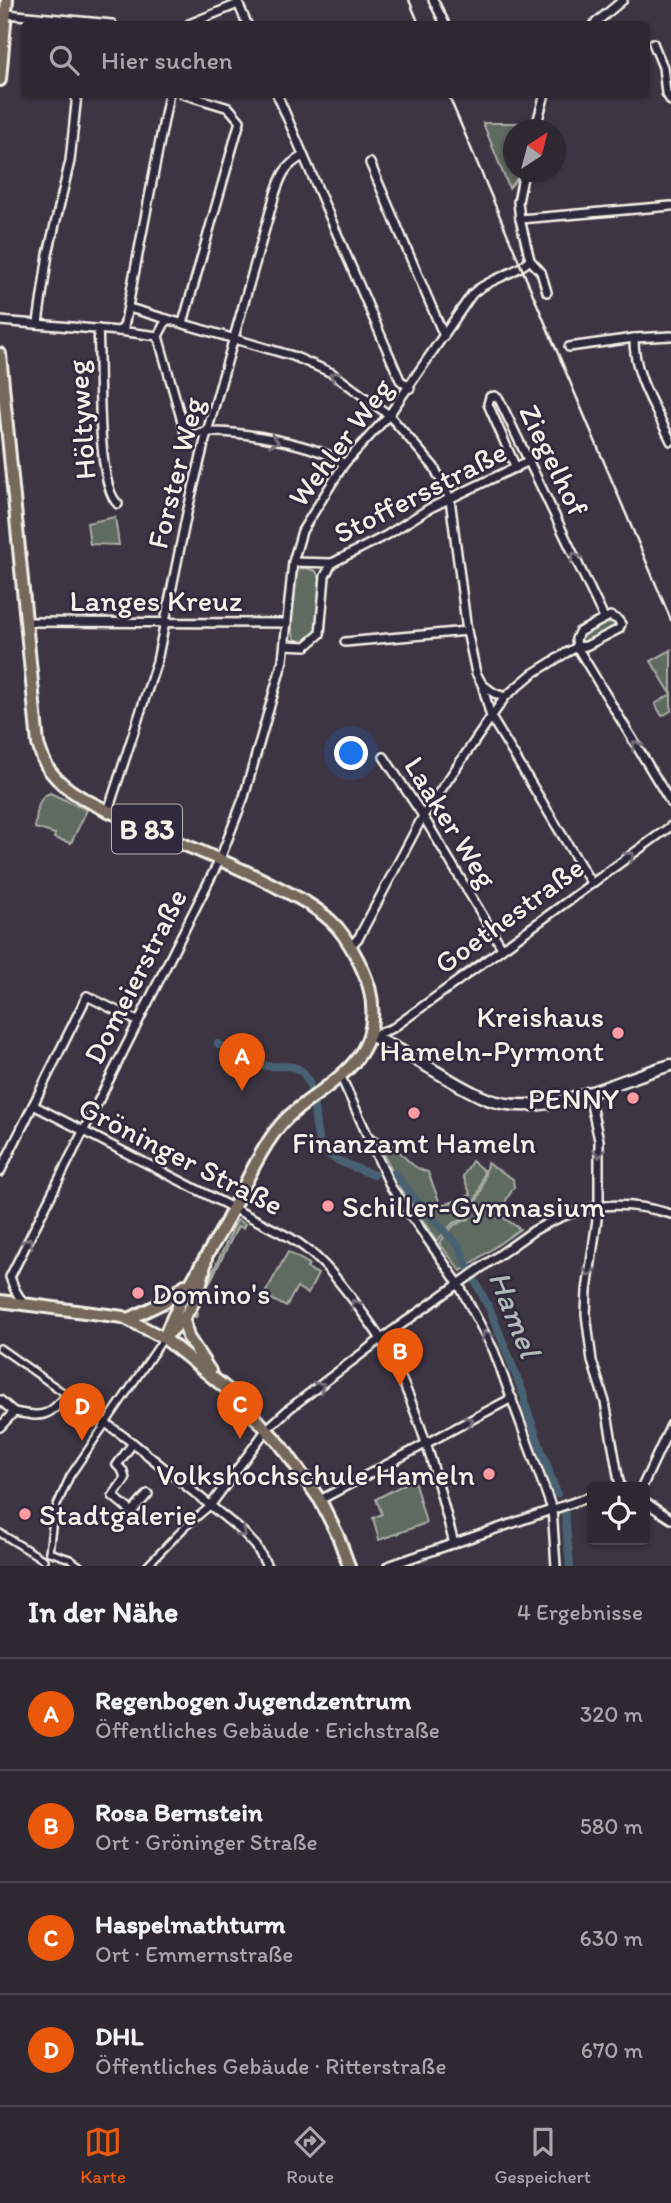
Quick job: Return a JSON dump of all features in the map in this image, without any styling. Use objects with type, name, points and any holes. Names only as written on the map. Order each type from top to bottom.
[{"type":"main road","points":[[0,80],[8,0]]},
{"type":"main road","name":"B 83","points":[[0,354],[37,744],[45,763],[65,786],[108,811],[220,859],[298,898],[331,920],[351,946],[367,977],[372,993],[371,1036]]},
{"type":"main road","points":[[164,1338],[174,1311],[206,1259],[270,1139],[288,1117],[341,1077],[371,1036],[498,1104],[533,1106],[554,1103],[671,1065]]},
{"type":"main road","points":[[164,1338],[184,1320],[202,1283],[206,1259]]},
{"type":"main road","points":[[130,1319],[164,1302],[192,1278]]},
{"type":"main road","points":[[0,1301],[104,1313],[130,1319],[164,1338],[215,1379],[267,1429],[302,1472],[320,1500],[349,1566]]},
{"type":"main road","points":[[184,1320],[188,1337],[215,1379]]},
{"type":"street","points":[[433,0],[444,21]]},
{"type":"street","points":[[598,21],[623,0]]},
{"type":"street","points":[[196,21],[237,2],[246,21]]},
{"type":"street","points":[[6,13],[68,21]]},
{"type":"street","points":[[653,43],[663,67],[666,93],[671,101]]},
{"type":"street","points":[[38,323],[48,254],[70,161],[77,98]]},
{"type":"street","points":[[119,331],[124,327],[129,308],[168,98]]},
{"type":"street","points":[[183,323],[240,121],[229,108],[198,98]]},
{"type":"street","points":[[279,98],[400,380],[410,388]]},
{"type":"street","points":[[538,119],[544,98]]},
{"type":"street","name":"Forster Weg","points":[[108,811],[157,661],[163,623],[207,432],[233,337],[282,173],[291,162],[303,156]]},
{"type":"street","points":[[370,163],[444,336]]},
{"type":"street","points":[[522,182],[518,202],[520,219],[530,260],[541,272],[547,292]]},
{"type":"street","points":[[520,219],[671,206]]},
{"type":"street","name":"Wehler Weg","points":[[220,859],[249,779],[285,645],[293,562],[302,531],[344,464],[410,388],[465,303],[480,287],[515,272],[530,260]]},
{"type":"street","points":[[129,308],[293,356],[332,373],[389,415],[434,467],[450,499],[475,673],[482,684],[492,717],[591,883]]},
{"type":"street","points":[[167,319],[158,336],[186,436],[207,432],[260,438],[315,450],[335,457],[344,464]]},
{"type":"street","points":[[0,321],[158,336]]},
{"type":"street","name":"Höltyweg","points":[[98,329],[100,412],[106,477],[110,495],[118,503]]},
{"type":"street","points":[[569,347],[671,336]]},
{"type":"street","points":[[634,338],[633,352],[638,372],[671,441]]},
{"type":"street","name":"Ziegelhof","points":[[516,468],[488,404],[490,397],[499,399],[604,618],[614,616],[621,624],[619,629],[586,646],[577,647]]},
{"type":"street","name":"Stoffersstraße","points":[[332,563],[387,534],[414,516],[529,461]]},
{"type":"street","points":[[285,645],[306,646],[320,634],[325,576],[332,563],[293,562]]},
{"type":"street","points":[[604,618],[579,632],[577,647],[671,803]]},
{"type":"street","name":"Langes Kreuz","points":[[26,622],[287,623]]},
{"type":"street","points":[[345,642],[467,631]]},
{"type":"street","points":[[351,946],[359,937],[423,816],[505,697],[532,674],[577,647]]},
{"type":"street","points":[[482,684],[505,697]]},
{"type":"street","name":"Laaker Weg","points":[[384,757],[423,816],[502,948]]},
{"type":"street","name":"Goethestraße","points":[[371,1036],[393,1028],[671,826]]},
{"type":"street","name":"Domeierstraße","points":[[23,1303],[10,1277],[220,859]]},
{"type":"street","points":[[0,1172],[87,996],[137,1021]]},
{"type":"street","points":[[341,1077],[391,1187],[462,1281],[484,1329],[552,1509],[556,1566]]},
{"type":"street","points":[[588,1091],[600,1140],[599,1205],[586,1314],[592,1361],[605,1402],[619,1482]]},
{"type":"street","name":"Gröninger Straße","points":[[32,1108],[289,1237],[330,1268],[381,1339],[406,1388],[426,1443],[454,1544]]},
{"type":"street","points":[[147,1566],[210,1506],[267,1429],[290,1408],[475,1271],[547,1223],[599,1205],[654,1209],[671,1214]]},
{"type":"street","points":[[39,1566],[49,1552],[54,1512],[63,1489],[164,1338]]},
{"type":"street","points":[[0,1348],[106,1423],[243,1532],[256,1546],[266,1564],[256,1566]]},
{"type":"street","points":[[0,1400],[13,1412],[34,1415],[52,1412],[67,1395]]},
{"type":"street","points":[[320,1500],[512,1398]]},
{"type":"street","points":[[0,1427],[13,1412]]},
{"type":"street","points":[[644,1482],[671,1425]]},
{"type":"street","points":[[133,1444],[117,1465],[123,1471],[125,1479],[113,1496],[132,1512],[148,1494]]},
{"type":"street","points":[[388,1566],[587,1498]]},
{"type":"street","points":[[650,1505],[671,1519]]},
{"type":"street","points":[[0,1533],[44,1559]]},
{"type":"street","points":[[49,1552],[70,1559],[80,1566]]},
{"type":"green space","points":[[483,123],[503,123],[503,173]]},
{"type":"green space","points":[[115,517],[119,545],[90,544],[87,523]]},
{"type":"green space","points":[[306,568],[316,571],[321,581],[317,632],[301,642],[296,640],[293,634],[292,587],[296,573]]},
{"type":"green space","points":[[609,619],[617,623],[615,628],[585,644],[580,641],[580,635]]},
{"type":"green space","points":[[671,650],[671,694],[651,661]]},
{"type":"green space","points":[[671,694],[671,711],[662,716],[655,704]]},
{"type":"green space","points":[[50,793],[87,810],[71,843],[54,838],[55,834],[35,828],[40,803],[45,795]]},
{"type":"green space","points":[[374,1134],[390,1143],[416,1167],[428,1172],[441,1206],[471,1195],[463,1176],[472,1161],[484,1171],[468,1218],[453,1223],[437,1241],[402,1191]]},
{"type":"green space","points":[[487,1163],[513,1179],[514,1187],[498,1214],[520,1229],[461,1271],[439,1243],[454,1225],[469,1219],[482,1189]]},
{"type":"green space","points":[[237,1220],[245,1224],[243,1228],[238,1226],[195,1312],[198,1314],[196,1317],[192,1316]]},
{"type":"green space","points":[[288,1252],[309,1264],[307,1268],[318,1274],[308,1294],[297,1287],[286,1307],[264,1295]]},
{"type":"green space","points":[[414,1479],[426,1523],[379,1540],[373,1518],[382,1514],[376,1499]]},
{"type":"waterway","name":"Hamel","points":[[218,1044],[255,1063],[291,1066],[303,1073],[312,1092],[316,1127],[322,1147],[339,1161],[374,1175]]},
{"type":"waterway","name":"Hamel","points":[[394,1173],[459,1246],[491,1312],[525,1398],[557,1494]]},
{"type":"waterway","name":"Hamel","points":[[565,1514],[570,1566]]},
{"type":"railway","points":[[409,0],[418,21]]},
{"type":"railway","points":[[450,98],[671,620]]},
{"type":"place","name":"Kreishaus Hameln-Pyrmont","points":[[618,1033]]},
{"type":"place","name":"Regenbogen Jugendzentrum","points":[[242,1091]]},
{"type":"place","name":"PENNY","points":[[633,1098]]},
{"type":"place","name":"Finanzamt Hameln","points":[[414,1113]]},
{"type":"place","name":"Schiller-Gymnasium","points":[[328,1206]]},
{"type":"place","name":"Domino's","points":[[138,1293]]},
{"type":"place","name":"Rosa Bernstein","points":[[400,1386]]},
{"type":"place","name":"Haspelmathturm","points":[[240,1439]]},
{"type":"place","name":"DHL","points":[[82,1441]]},
{"type":"place","name":"Volkshochschule Hameln","points":[[489,1474]]},
{"type":"place","name":"Stadtgalerie","points":[[25,1514]]}]
